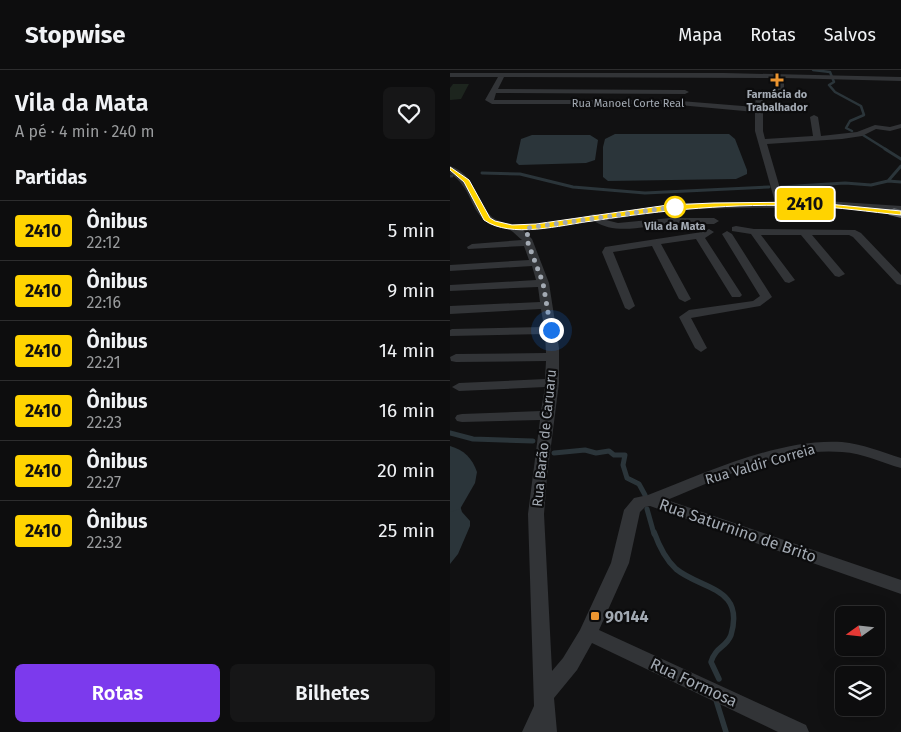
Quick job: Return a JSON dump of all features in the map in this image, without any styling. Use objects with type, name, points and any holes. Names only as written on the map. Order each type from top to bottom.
[{"type":"street","points":[[450,75],[467,72],[502,75],[759,73],[780,76],[901,79]]},
{"type":"street","points":[[502,75],[494,91],[685,92]]},
{"type":"street","points":[[780,76],[784,88],[761,96],[759,110],[759,131],[780,204]]},
{"type":"street","name":"Rua Manoel Corte Real","points":[[494,91],[490,100],[495,102],[668,102],[759,110]]},
{"type":"street","points":[[814,116],[817,139]]},
{"type":"street","points":[[762,142],[817,139],[859,134],[875,127],[890,129],[901,126]]},
{"type":"street","points":[[450,169],[467,181],[487,219],[523,234]]},
{"type":"street","points":[[807,204],[900,210]]},
{"type":"street","points":[[472,247],[594,217],[681,206],[826,204],[900,210]]},
{"type":"street","points":[[594,217],[607,225],[688,222],[717,228],[754,232],[843,231],[858,235],[901,282]]},
{"type":"street","points":[[629,306],[607,252],[614,248],[655,242],[717,228]]},
{"type":"street","points":[[717,228],[736,295]]},
{"type":"street","points":[[700,348],[686,317],[690,314],[756,304],[766,297],[717,228]]},
{"type":"street","points":[[754,232],[789,280]]},
{"type":"street","points":[[804,232],[839,274]]},
{"type":"street","name":"Rua Barão de Caruaru","points":[[523,234],[543,283],[551,330],[552,357],[552,382],[536,514],[536,550],[544,700],[532,732]]},
{"type":"street","points":[[655,242],[685,299]]},
{"type":"street","points":[[450,268],[536,263]]},
{"type":"street","points":[[450,288],[543,283]]},
{"type":"street","points":[[450,310],[547,305]]},
{"type":"street","points":[[452,333],[551,330]]},
{"type":"street","points":[[456,358],[552,357]]},
{"type":"street","points":[[459,386],[552,382]]},
{"type":"street","points":[[462,418],[548,415]]},
{"type":"street","name":"Rua Valdir Correia","points":[[651,500],[740,467],[800,450],[823,446],[865,451],[901,463]]},
{"type":"street","name":"Rua Saturnino de Brito","points":[[544,700],[570,664],[588,633],[620,564],[625,534],[632,510],[640,502],[651,500],[901,587]]},
{"type":"street","name":"Rua Formosa","points":[[588,633],[799,732]]},
{"type":"street","points":[[544,700],[547,732]]},
{"type":"shaded area","points":[[453,84],[469,84],[461,99],[450,100],[450,88]]},
{"type":"shaded area","points":[[615,134],[729,134],[735,139],[747,174],[736,179],[608,181],[603,177],[603,147],[605,139]]},
{"type":"shaded area","points":[[532,135],[590,135],[598,140],[595,160],[586,163],[519,165],[516,162],[521,139]]},
{"type":"shaded area","points":[[450,454],[463,463],[465,478],[456,493],[462,512],[470,521],[470,526],[458,554],[450,564],[450,483],[452,478]]},
{"type":"waterway","points":[[813,70],[830,72],[834,82],[829,85],[835,92],[861,106],[864,115],[850,121],[846,128],[852,131]]},
{"type":"waterway","points":[[863,135],[887,150]]},
{"type":"waterway","points":[[885,149],[901,159]]},
{"type":"waterway","points":[[888,181],[901,166]]},
{"type":"waterway","points":[[482,173],[520,174],[573,187],[645,193],[769,187]]},
{"type":"waterway","points":[[781,187],[845,183],[871,185],[888,181]]},
{"type":"waterway","points":[[888,181],[901,182]]},
{"type":"waterway","points":[[450,433],[473,439],[533,441]]},
{"type":"waterway","points":[[554,453],[585,450],[596,453],[609,451],[614,455],[625,455],[623,465],[627,478],[639,484],[645,495]]},
{"type":"waterway","points":[[450,455],[461,466],[463,472],[461,483],[450,502]]},
{"type":"waterway","points":[[647,509],[654,534]]},
{"type":"waterway","points":[[654,532],[663,552],[676,569],[718,592],[727,599],[732,607],[734,619],[731,635],[711,662],[719,679]]},
{"type":"waterway","points":[[716,700],[726,732]]},
{"type":"bus line","name":"2410","points":[[450,169],[463,176],[467,181],[487,219],[493,223],[512,227],[536,227],[594,217],[681,206],[807,204],[901,213]]},
{"type":"place","name":"Farmácia do Trabalhador","points":[[777,80]]},
{"type":"place","name":"Vila da Mata","points":[[675,207]]},
{"type":"place","name":"90144","points":[[595,616]]},
{"type":"route","points":[[551,330],[543,283],[528,243],[527,228],[642,210],[681,206],[675,207]]}]
